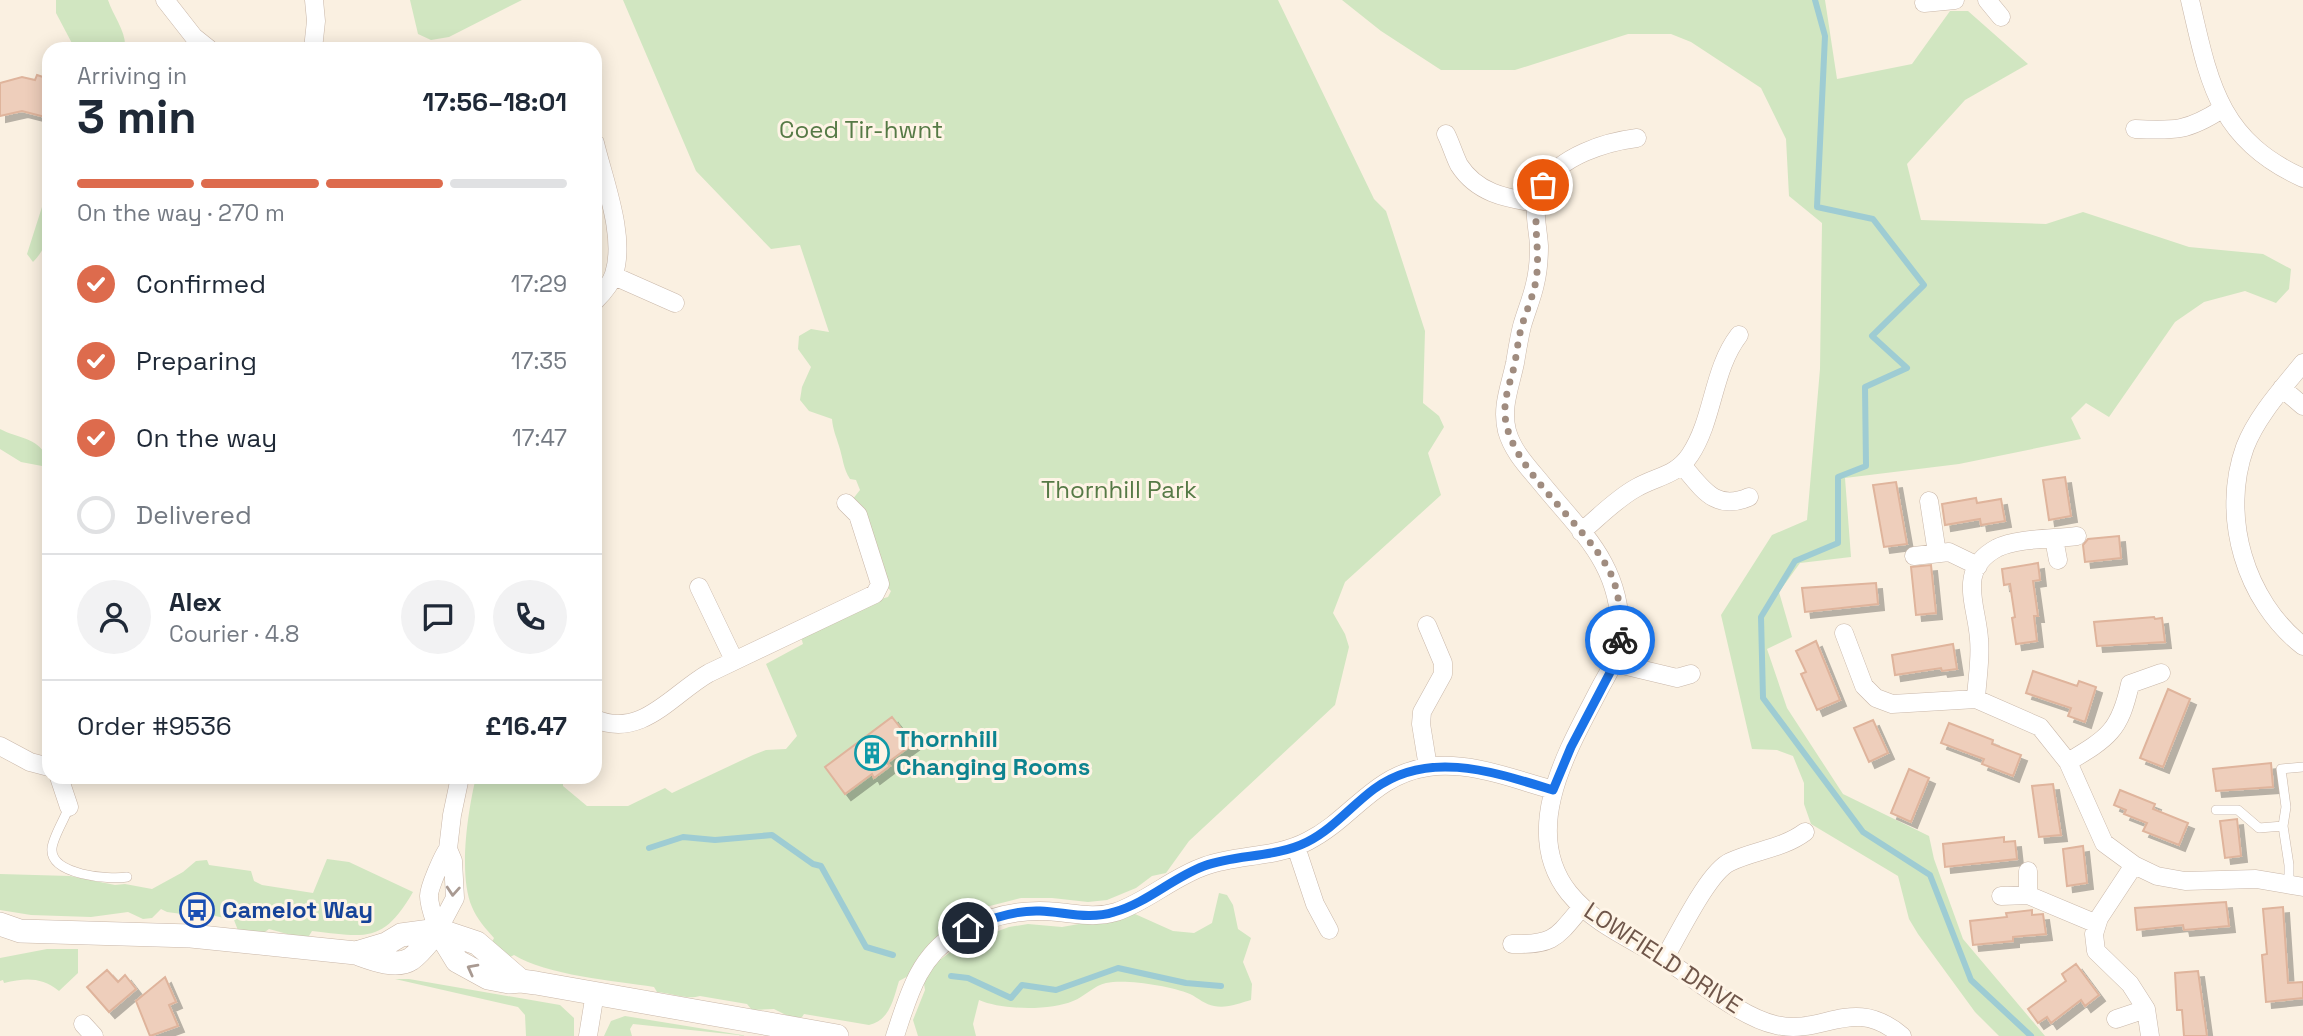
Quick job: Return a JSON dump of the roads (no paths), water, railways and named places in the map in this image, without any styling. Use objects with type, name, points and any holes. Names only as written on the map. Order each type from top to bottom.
[{"type":"street","points":[[165,0],[200,42]]},
{"type":"street","points":[[314,0],[316,21],[314,42]]},
{"type":"street","points":[[1924,3],[1955,0]]},
{"type":"street","points":[[1987,0],[2001,17]]},
{"type":"street","points":[[2190,0],[2206,70],[2222,109],[2250,143],[2277,164],[2303,178]]},
{"type":"street","points":[[2135,129],[2176,130],[2204,120],[2222,109]]},
{"type":"street","points":[[1446,134],[1458,163],[1479,187],[1492,194],[1536,203],[1543,185],[1569,160],[1620,141],[1637,138]]},
{"type":"street","points":[[602,172],[618,249],[614,276],[602,292]]},
{"type":"street","name":"LOWFIELD DRIVE","points":[[1536,203],[1539,247],[1536,276],[1505,401],[1507,431],[1518,455],[1602,559],[1615,585],[1621,625],[1615,663],[1571,747],[1553,790],[1548,820],[1551,855],[1560,880],[1582,907],[1614,932],[1664,959],[1760,1021],[1790,1027],[1839,1018],[1868,1017],[1902,1036]]},
{"type":"street","points":[[614,276],[675,303]]},
{"type":"street","points":[[1581,532],[1637,487],[1663,478],[1682,465],[1698,442],[1719,377],[1739,335]]},
{"type":"street","points":[[2303,363],[2265,411],[2246,445],[2236,484],[2235,518],[2241,551],[2255,584],[2280,624],[2303,646]]},
{"type":"street","points":[[2283,388],[2303,406]]},
{"type":"street","points":[[1682,465],[1704,491],[1714,498],[1735,503],[1749,497]]},
{"type":"street","points":[[1929,501],[1937,553]]},
{"type":"street","points":[[602,721],[612,724],[642,720],[655,714],[692,682],[875,594],[880,584],[858,515],[846,503]]},
{"type":"street","points":[[1976,699],[1979,641],[1971,597],[1973,575],[1982,559],[1998,548],[2012,543],[2077,536]]},
{"type":"street","points":[[2054,539],[2058,560]]},
{"type":"street","points":[[1914,556],[1949,552],[1978,566]]},
{"type":"street","points":[[699,587],[734,660]]},
{"type":"street","points":[[1427,625],[1443,663],[1443,674],[1422,712],[1421,724],[1428,767]]},
{"type":"street","points":[[1844,633],[1864,685],[1876,698],[1892,704],[1976,699],[1995,705],[2040,727],[2068,762],[2104,843],[2133,865],[2157,876],[2185,881],[2256,878],[2296,885]]},
{"type":"street","points":[[1615,663],[1677,678],[1691,674]]},
{"type":"street","points":[[2068,762],[2095,746],[2114,729],[2125,710],[2125,679],[2161,673]]},
{"type":"street","points":[[0,746],[30,762],[42,765]]},
{"type":"street","points":[[895,1036],[912,986],[926,959],[946,941],[988,919],[1021,912],[1047,911],[1092,916],[1112,913],[1140,901],[1176,878],[1207,865],[1296,847],[1330,828],[1387,780],[1428,767],[1472,769],[1553,790]]},
{"type":"street","points":[[61,784],[69,807]]},
{"type":"street","points":[[7,932],[191,936],[356,953],[381,961],[405,961],[411,959],[438,930],[455,898],[453,860],[448,849],[455,784]]},
{"type":"street","points":[[1664,959],[1720,869],[1728,863],[1778,847],[1805,832]]},
{"type":"street","points":[[1296,847],[1315,904],[1329,930]]},
{"type":"street","points":[[448,849],[440,859],[438,872],[428,894],[438,930],[457,961],[488,978],[595,993],[838,1036]]},
{"type":"street","points":[[2133,865],[2097,924],[2094,934],[2096,951],[2130,984],[2146,1009],[2150,1036]]},
{"type":"street","points":[[2028,871],[2028,895]]},
{"type":"street","points":[[2001,896],[2028,895],[2097,924]]},
{"type":"street","points":[[1512,944],[1548,942],[1555,938],[1582,907]]},
{"type":"street","points":[[588,1036],[595,993]]},
{"type":"street","points":[[2116,1019],[2146,1009]]},
{"type":"lane","points":[[2296,885],[2289,866],[2283,825],[2286,807],[2281,769],[2303,767]]},
{"type":"lane","points":[[69,807],[51,851],[54,858],[61,866],[92,878],[127,877]]},
{"type":"lane","points":[[2216,810],[2238,810],[2259,828],[2283,825]]},
{"type":"waterway","points":[[1815,0],[1825,36],[1817,207],[1873,219],[1924,285],[1872,336],[1907,368],[1865,387],[1866,466],[1838,477],[1838,543],[1795,561],[1761,617],[1763,698],[1863,832],[1930,875],[1971,980],[2031,1036]]},
{"type":"waterway","points":[[649,848],[683,837],[715,840],[772,835],[813,864],[821,866],[866,947],[893,955]]},
{"type":"waterway","points":[[951,976],[968,978],[1011,998],[1022,985],[1056,990],[1118,968],[1186,983],[1221,986]]},
{"type":"place","name":"Thornhill Changing Rooms","points":[[872,753]]},
{"type":"place","name":"Camelot Way","points":[[197,910]]},
{"type":"park label","name":"Coed Tir-hwnt","points":[[861,130]]},
{"type":"park label","name":"Thornhill Park","points":[[1119,490]]}]
